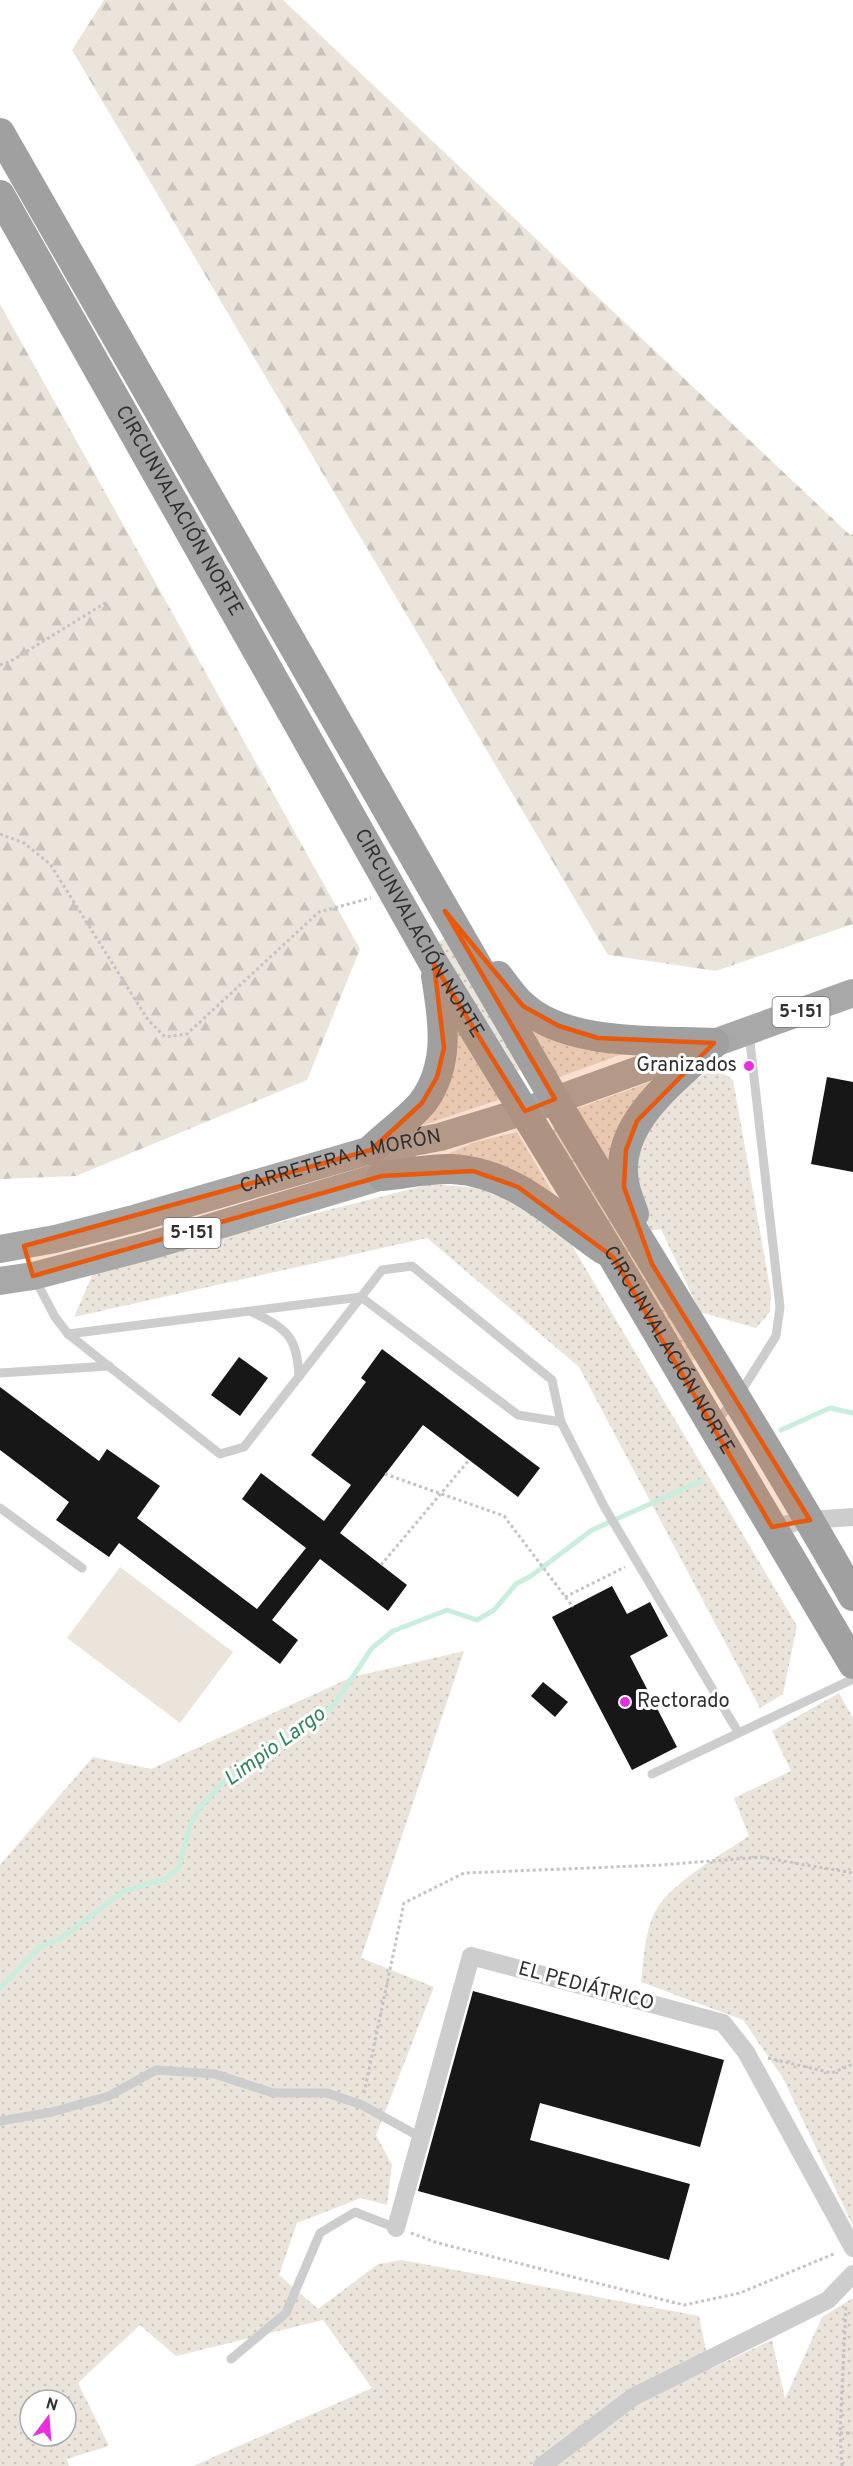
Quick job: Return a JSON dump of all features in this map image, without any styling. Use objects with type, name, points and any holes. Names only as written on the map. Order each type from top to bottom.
[{"type":"highway","name":"CIRCUNVALACIÓN NORTE","points":[[0,133],[445,911],[652,1264],[737,1398],[853,1596]]},
{"type":"highway","name":"CIRCUNVALACIÓN NORTE","points":[[0,195],[434,964],[614,1257],[853,1664]]},
{"type":"highway","points":[[445,911],[523,1006],[559,1026],[598,1038],[714,1043]]},
{"type":"highway","points":[[377,1163],[422,1103],[437,1077],[444,1048],[434,964]]},
{"type":"highway","points":[[652,1264],[624,1186],[626,1150],[637,1121],[659,1094],[714,1043]]},
{"type":"highway","points":[[377,1163],[474,1171],[518,1187],[542,1202],[557,1218],[614,1257]]},
{"type":"main road","name":"5-151","points":[[525,1111],[853,993]]},
{"type":"main road","name":"CARRETERA A MORÓN","points":[[0,1281],[33,1276],[149,1246],[377,1163],[440,1137],[525,1111]]},
{"type":"main road","name":"CARRETERA A MORÓN","points":[[12,1248],[377,1163]]},
{"type":"main road","points":[[12,1248],[33,1276]]},
{"type":"street","points":[[772,1527],[810,1520],[853,1517]]},
{"type":"street","name":"EL PEDIÁTRICO","points":[[396,2228],[471,1956],[723,2023],[746,2052],[852,2248]]},
{"type":"street","points":[[542,2466],[633,2397],[828,2300],[853,2275]]},
{"type":"lane","points":[[713,1425],[737,1398],[776,1336],[780,1307],[749,1031]]},
{"type":"lane","points":[[33,1276],[55,1317],[68,1334],[220,1454],[244,1447],[382,1270],[412,1266],[552,1380],[561,1422],[605,1508],[738,1732]]},
{"type":"lane","points":[[68,1334],[361,1297],[518,1415],[561,1422]]},
{"type":"lane","points":[[251,1311],[272,1322],[290,1338],[297,1352],[299,1377]]},
{"type":"lane","points":[[0,1373],[110,1366]]},
{"type":"lane","points":[[0,1508],[82,1568]]},
{"type":"lane","points":[[652,1774],[853,1679]]},
{"type":"lane","points":[[0,2121],[52,2112],[109,2096],[156,2070],[215,2074],[273,2093],[327,2093],[362,2105],[422,2138]]},
{"type":"lane","points":[[231,2360],[286,2313],[320,2233],[355,2212],[396,2228]]},
{"type":"path","points":[[0,665],[11,661],[107,602]]},
{"type":"path","points":[[0,834],[24,843],[50,864],[148,1020],[165,1037],[187,1034],[319,912],[394,893]]},
{"type":"path","points":[[381,1565],[469,1460]]},
{"type":"path","points":[[385,1474],[504,1516],[573,1606]]},
{"type":"path","points":[[565,1597],[636,1562]]},
{"type":"path","points":[[362,2105],[404,1903],[464,1873],[662,1865],[760,1857],[853,1874]]},
{"type":"path","points":[[746,2052],[832,2073],[853,2064]]},
{"type":"path","points":[[396,2228],[438,2243],[684,2305],[740,2293],[852,2248]]},
{"type":"path","points":[[842,2466],[840,2433],[846,2304],[853,2275]]},
{"type":"path","points":[[840,2433],[853,2433]]},
{"type":"highlighted area","points":[[445,911],[523,1006],[559,1026],[598,1038],[714,1043],[637,1121],[626,1150],[624,1187],[652,1264],[810,1520],[772,1527],[613,1257],[518,1187],[473,1171],[382,1176],[33,1276],[24,1246],[371,1150],[422,1103],[437,1077],[444,1048],[434,964],[525,1111],[555,1099]]},
{"type":"green space","points":[[104,0],[283,0],[850,535],[853,534],[853,924],[716,971],[608,955],[72,50]]},
{"type":"green space","points":[[0,304],[360,949],[307,1080],[76,1176],[0,1179]]},
{"type":"green space","points":[[447,937],[525,1067],[517,1071],[438,942]]},
{"type":"green space","points":[[504,998],[628,1052],[551,1080]]},
{"type":"green space","points":[[453,1016],[501,1099],[403,1132]]},
{"type":"green space","points":[[708,1072],[722,1072],[733,1080],[771,1293],[770,1312],[756,1328],[700,1312],[661,1229],[651,1231],[642,1207],[636,1178],[635,1149],[642,1125],[663,1102]]},
{"type":"green space","points":[[661,1078],[610,1180],[573,1110]]},
{"type":"green space","points":[[557,1127],[696,1359],[690,1362],[550,1131]]},
{"type":"green space","points":[[517,1132],[561,1207],[443,1156],[475,1142]]},
{"type":"green space","points":[[431,1184],[479,1188],[521,1200],[570,1242],[797,1626],[783,1694],[760,1708],[579,1367],[427,1238],[74,1317],[95,1269]]},
{"type":"green space","points":[[120,1567],[233,1652],[180,1723],[67,1638]]},
{"type":"green space","points":[[464,1651],[361,1958],[434,1987],[376,2135],[392,2165],[387,2205],[361,2198],[297,2223],[279,2275],[318,2309],[378,2264],[402,2260],[699,2316],[710,2369],[772,2340],[785,2399],[822,2317],[853,2298],[853,2466],[193,2466],[372,2388],[323,2320],[176,2356],[140,2325],[78,2383],[109,2446],[67,2459],[69,2466],[0,2466],[0,1865],[93,1757],[151,1769],[352,1677]]},
{"type":"green space","points":[[839,1693],[853,1718],[853,2226],[783,2078],[743,2020],[641,1982],[648,1930],[661,1903],[696,1871],[749,1836],[734,1798],[791,1771],[772,1731]]},
{"type":"building","points":[[827,1077],[853,1082],[853,1172],[811,1164]]},
{"type":"building","points":[[382,1349],[540,1468],[518,1497],[423,1425],[340,1533],[407,1585],[388,1611],[320,1559],[272,1620],[298,1640],[280,1664],[119,1543],[109,1557],[56,1520],[69,1502],[0,1450],[0,1387],[99,1461],[107,1449],[160,1486],[137,1518],[257,1609],[306,1548],[242,1499],[261,1473],[324,1521],[351,1485],[311,1455],[366,1382],[361,1378]]},
{"type":"building","points":[[239,1357],[268,1378],[240,1416],[211,1395]]},
{"type":"building","name":"Rectorado","points":[[612,1586],[627,1614],[650,1602],[668,1636],[630,1656],[677,1747],[632,1770],[552,1617]]},
{"type":"building","points":[[543,1682],[568,1702],[555,1717],[531,1696]]},
{"type":"building","points":[[473,1991],[724,2060],[700,2147],[540,2103],[530,2140],[690,2184],[669,2260],[418,2191]]},
{"type":"waterway","name":"Limpio Largo","points":[[781,1430],[830,1408],[853,1413]]},
{"type":"waterway","name":"Limpio Largo","points":[[0,1988],[40,1947],[60,1939],[124,1891],[165,1879],[179,1868],[190,1825],[200,1807],[224,1782],[334,1705],[372,1648],[393,1631],[447,1610],[477,1620],[494,1610],[516,1584],[531,1576],[592,1530],[701,1481]]},
{"type":"place","name":"Granizados","points":[[749,1066]]},
{"type":"place","name":"Rectorado","points":[[625,1702]]}]
